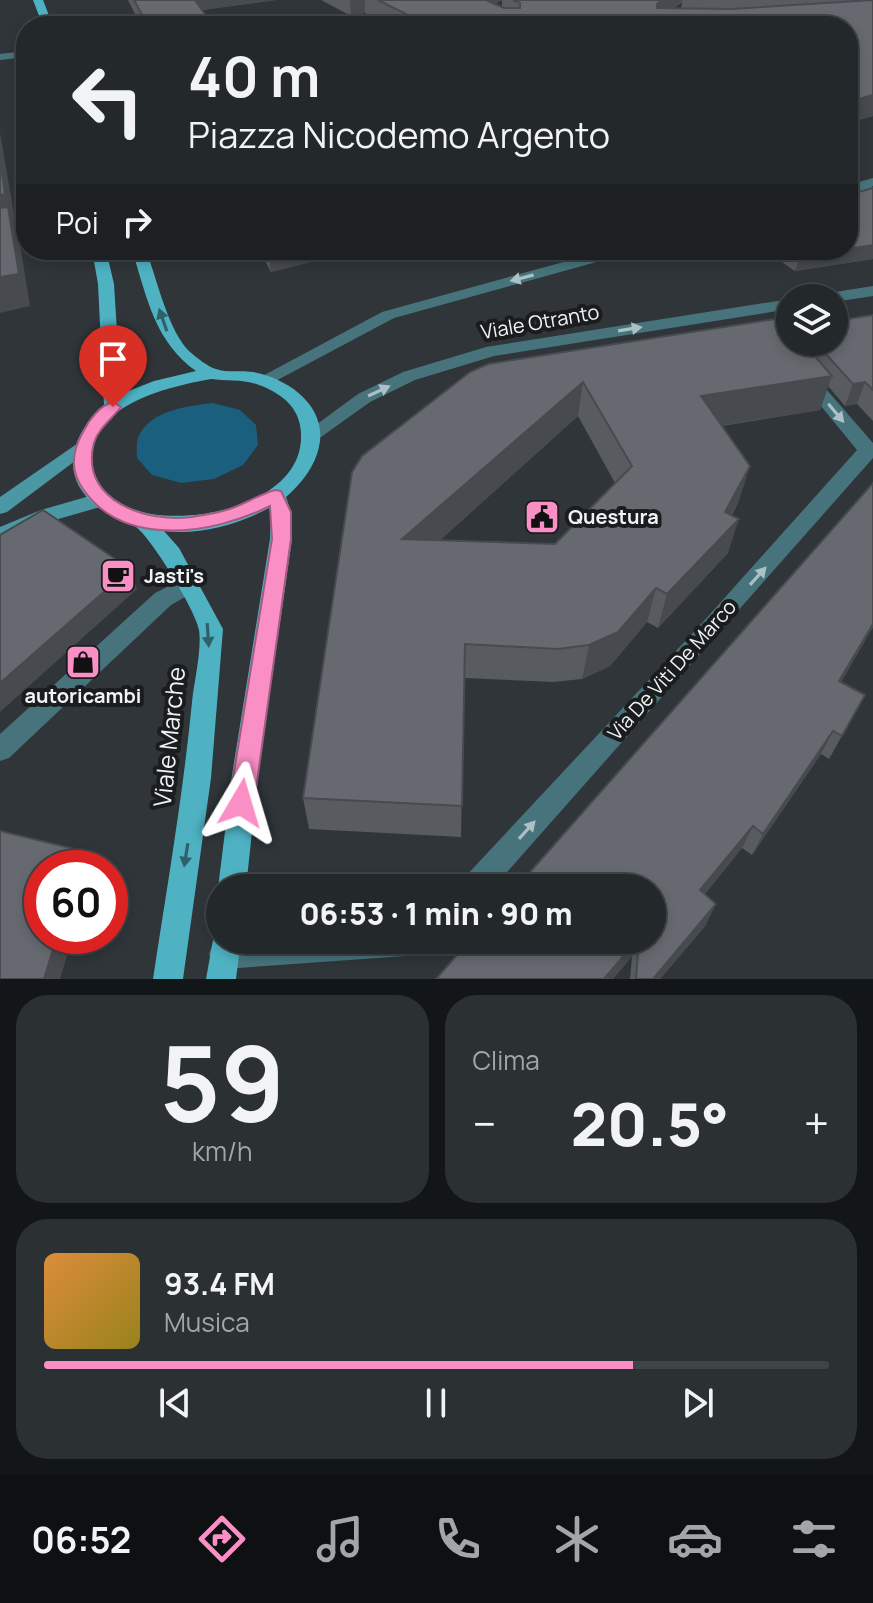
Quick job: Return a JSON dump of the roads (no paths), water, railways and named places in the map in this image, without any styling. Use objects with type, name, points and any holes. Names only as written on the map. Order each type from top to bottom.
[{"type":"main road","points":[[101,260],[106,284],[113,407]]},
{"type":"main road","points":[[142,260],[169,336],[184,355],[211,374]]},
{"type":"main road","points":[[0,507],[84,445],[95,425],[113,407],[158,383],[211,374],[264,380],[289,393],[306,411],[314,433],[304,465],[275,496],[235,515],[188,524],[143,521],[119,513],[100,500],[82,475],[84,445]]},
{"type":"main road","points":[[234,874],[245,775],[281,539],[281,512],[275,496]]},
{"type":"main road","points":[[0,536],[48,515],[100,500]]},
{"type":"main road","name":"Viale Marche","points":[[143,521],[171,554],[211,629],[198,778],[168,979]]},
{"type":"street","points":[[264,380],[388,315],[588,260]]},
{"type":"street","points":[[848,295],[873,291]]},
{"type":"street","name":"Viale Otranto","points":[[314,433],[364,398],[444,364],[492,351],[776,306]]},
{"type":"street","points":[[750,310],[767,331]]},
{"type":"street","points":[[796,365],[870,451]]},
{"type":"street","name":"Via De Viti De Marco","points":[[487,874],[870,451]]},
{"type":"street","points":[[0,750],[163,599],[189,584]]},
{"type":"street","points":[[224,958],[268,954]]},
{"type":"place","name":"Questura","points":[[542,517]]},
{"type":"place","name":"Jasti's","points":[[118,576]]},
{"type":"place","name":"autoricambi","points":[[83,662]]}]
